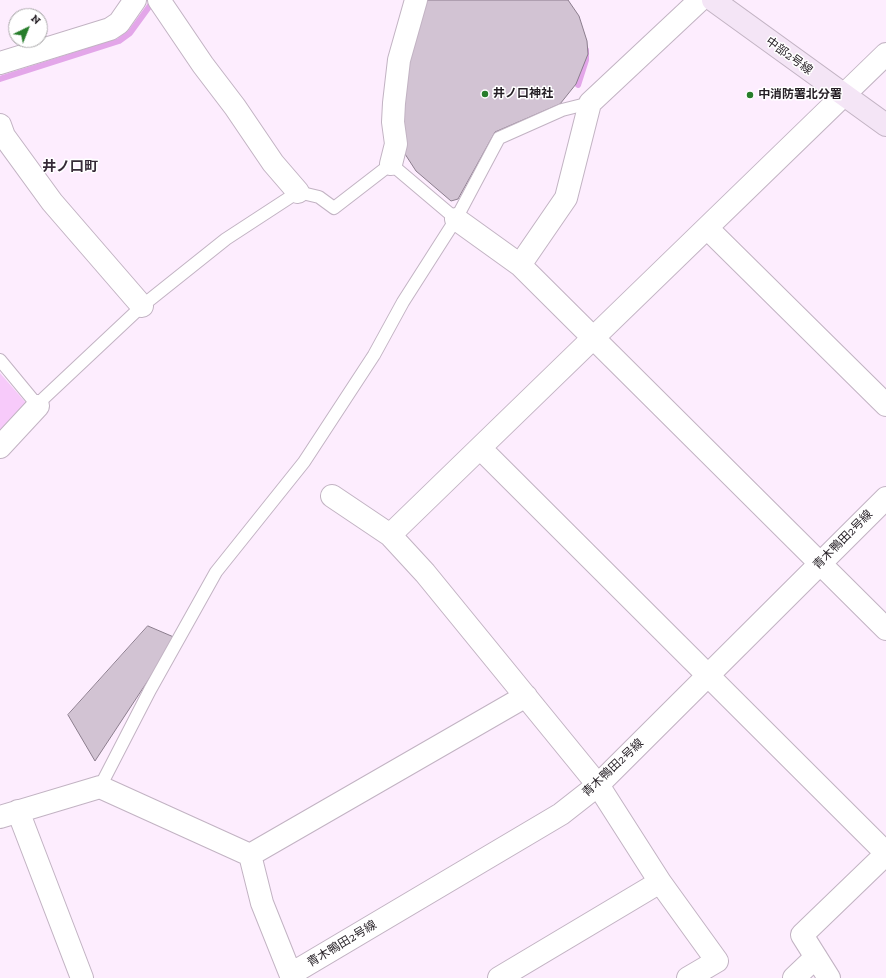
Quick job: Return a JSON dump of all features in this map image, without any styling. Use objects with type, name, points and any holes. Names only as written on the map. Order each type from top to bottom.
[{"type":"street","points":[[0,63],[110,28],[119,23],[135,0]]},
{"type":"street","points":[[391,164],[396,144],[393,122],[399,60],[416,0]]},
{"type":"street","points":[[520,265],[566,198],[590,103],[700,0]]},
{"type":"street","name":"中部2号線","points":[[713,0],[886,125]]},
{"type":"street","points":[[162,6],[203,65],[236,107],[273,163],[298,192]]},
{"type":"street","points":[[390,535],[886,54]]},
{"type":"street","points":[[0,125],[4,136],[52,202],[142,306]]},
{"type":"street","points":[[456,219],[520,265],[886,629]]},
{"type":"street","points":[[707,228],[886,405]]},
{"type":"street","points":[[0,447],[38,406]]},
{"type":"street","points":[[480,448],[886,853],[802,935],[828,978]]},
{"type":"street","points":[[332,496],[390,535],[425,573],[598,785],[660,882],[717,961],[688,978]]},
{"type":"street","name":"青木鴨田2号線","points":[[292,976],[560,814],[598,785],[886,498]]},
{"type":"street","points":[[250,855],[526,696]]},
{"type":"street","points":[[82,978],[9,814],[100,787],[250,855]]},
{"type":"street","points":[[250,855],[262,903],[292,976]]},
{"type":"street","points":[[499,978],[660,882]]},
{"type":"street","points":[[794,978],[816,957]]},
{"type":"lane","points":[[100,787],[150,690],[216,572],[304,462],[374,355],[403,302],[456,219],[499,138],[562,110],[590,103]]},
{"type":"lane","points":[[0,360],[38,406],[44,398],[142,306],[226,239],[298,192],[319,196],[334,208],[391,164],[456,219]]},
{"type":"shaded area","points":[[0,373],[27,404],[0,432]]},
{"type":"building","name":"井ノ口神社","points":[[426,0],[568,0],[579,16],[587,41],[588,54],[576,84],[560,104],[495,132],[458,199],[451,201],[416,171],[405,154],[400,129],[406,59]]},
{"type":"building","points":[[148,626],[176,638],[95,761],[68,715]]},
{"type":"waterway","points":[[0,79],[119,41],[130,33],[154,0]]},
{"type":"waterway","points":[[578,85],[586,60],[586,50]]},
{"type":"place","name":"井ノ口神社","points":[[485,94]]},
{"type":"place","name":"中消防署北分署","points":[[750,95]]},
{"type":"district","name":"井ノ口町","points":[[70,167]]}]
